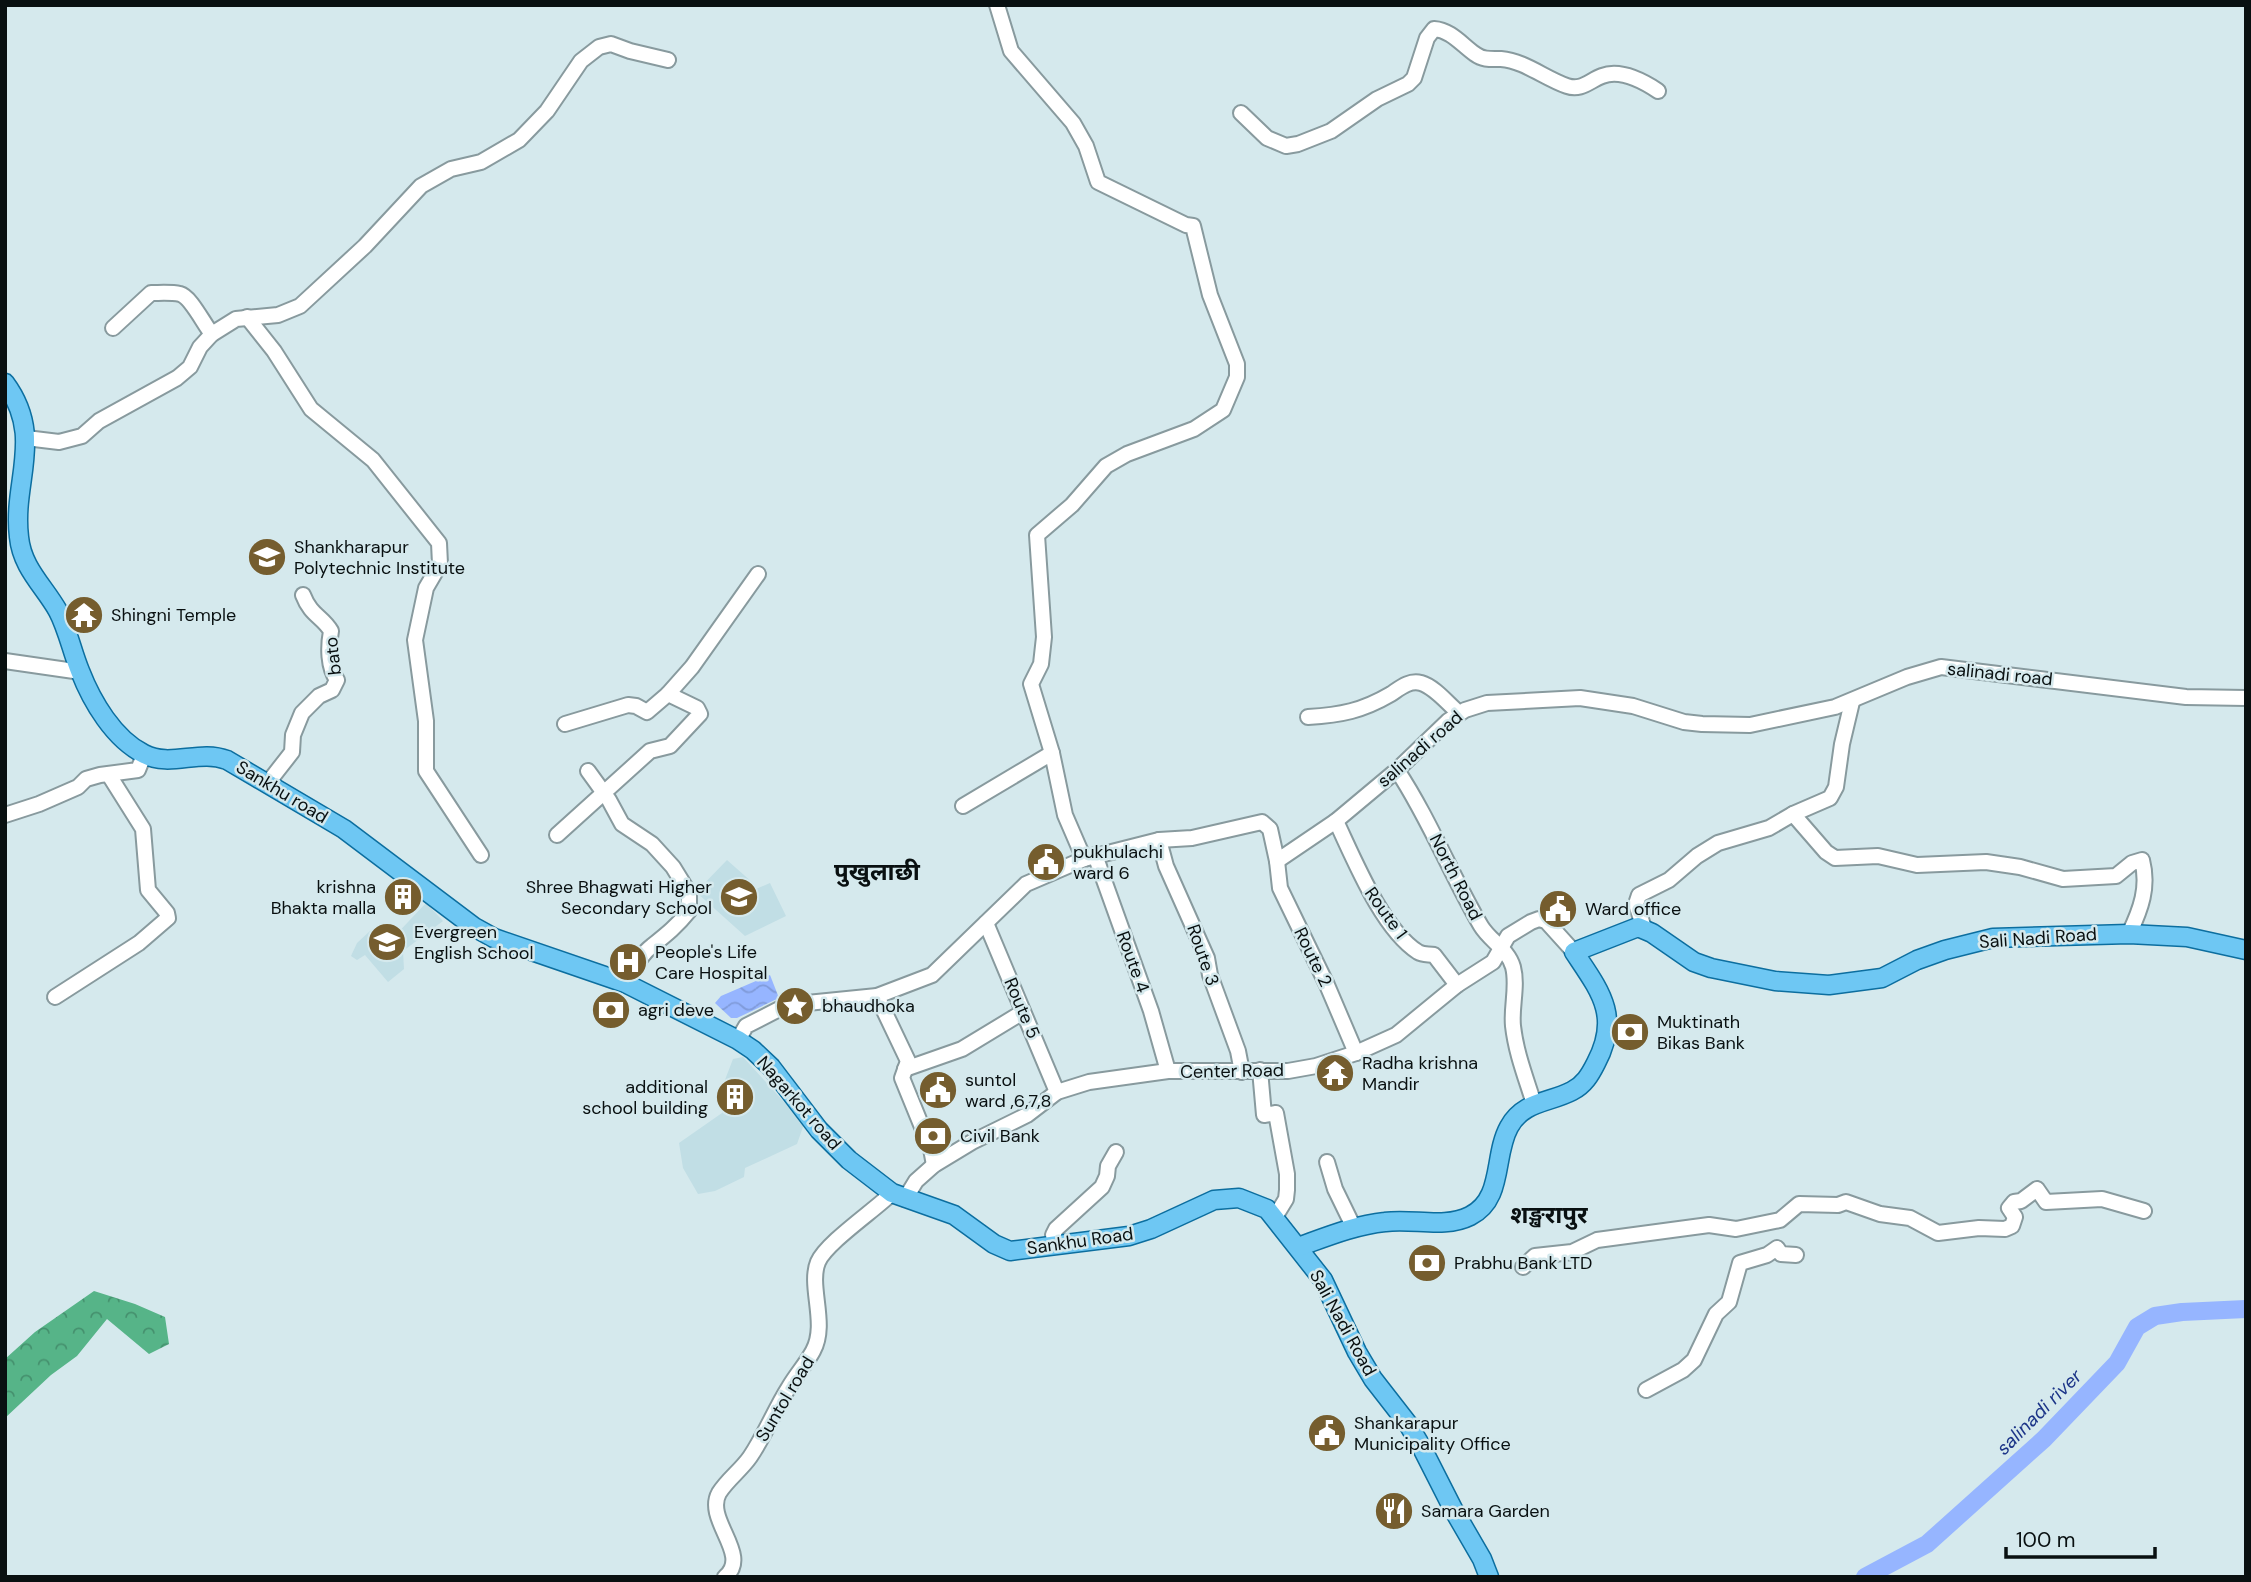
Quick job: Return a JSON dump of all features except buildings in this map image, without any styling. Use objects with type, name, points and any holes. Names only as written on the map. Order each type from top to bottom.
[{"type":"main road","points":[[5,383],[21,414],[26,438],[26,464],[18,518],[21,551],[31,575],[57,610],[80,672],[105,717],[129,745],[145,755]]},
{"type":"main road","name":"Sankhu road","points":[[145,755],[160,760],[206,755],[219,757],[240,767],[344,829],[474,927],[494,938],[625,983],[738,1040]]},
{"type":"main road","points":[[1298,1247],[1353,1228],[1396,1220],[1431,1223],[1458,1220],[1475,1213],[1485,1205],[1490,1197],[1500,1150],[1509,1125],[1525,1108],[1582,1085],[1606,1042],[1607,1017],[1602,993],[1574,952],[1632,929],[1644,929]]},
{"type":"main road","name":"Sali Nadi Road","points":[[1644,929],[1680,953],[1711,968],[1776,981],[1829,985],[1882,978],[1917,960],[1979,940],[2129,933],[2187,937],[2246,950]]},
{"type":"main road","name":"Nagarkot road","points":[[738,1040],[772,1067],[819,1130],[849,1160],[899,1196]]},
{"type":"main road","name":"Sankhu Road","points":[[899,1196],[954,1215],[994,1244],[1010,1251],[1129,1236],[1151,1229],[1207,1202],[1239,1198],[1256,1203],[1275,1217],[1298,1247]]},
{"type":"main road","name":"Sali Nadi Road","points":[[1298,1247],[1323,1280],[1367,1371],[1408,1424],[1421,1446],[1489,1577]]},
{"type":"street","name":"Route 4","points":[[998,5],[1012,51],[1073,123],[1086,146],[1098,182],[1193,226],[1210,295],[1237,364],[1237,377],[1223,411],[1194,429],[1127,454],[1106,466],[1072,505],[1037,535],[1044,637],[1041,664],[1031,684],[1052,753],[1065,815],[1089,857],[1151,1011],[1168,1071]]},
{"type":"street","points":[[1241,113],[1267,138],[1286,146],[1331,131],[1377,99],[1408,84],[1414,78],[1427,38],[1434,29],[1449,33],[1483,58],[1527,66],[1568,86],[1585,86],[1611,74],[1633,78],[1658,90]]},
{"type":"street","points":[[26,438],[59,442],[82,436],[110,414],[177,378],[190,367],[200,347],[212,334],[236,318],[278,315],[300,306],[357,253],[421,186],[451,169],[481,162],[519,140],[547,111],[581,61],[599,47],[611,44],[668,60]]},
{"type":"street","points":[[113,328],[151,293],[180,294],[190,300],[200,320],[212,334]]},
{"type":"street","points":[[247,317],[274,351],[311,409],[373,460],[439,543],[440,564],[426,588],[415,640],[426,721],[426,771],[481,855]]},
{"type":"street","points":[[565,724],[628,705],[647,712],[668,694],[692,667],[758,574]]},
{"type":"street","name":"bato","points":[[267,784],[292,752],[293,736],[302,713],[320,696],[332,690],[337,680],[332,672],[329,642],[331,631],[327,624],[316,617],[303,596]]},
{"type":"street","points":[[5,662],[80,672]]},
{"type":"street","name":"salinadi road","points":[[1277,861],[1336,821],[1397,770],[1448,721],[1459,713],[1488,703],[1580,698],[1633,705],[1684,722],[1750,725],[1852,702],[1907,677],[1941,667],[2186,697],[2246,698]]},
{"type":"street","points":[[1308,717],[1348,713],[1372,704],[1404,685],[1416,682],[1428,687],[1459,713]]},
{"type":"street","points":[[557,835],[650,751],[670,746],[700,714],[697,708],[668,694]]},
{"type":"street","points":[[1644,929],[1636,904],[1639,895],[1669,880],[1697,856],[1718,843],[1769,828],[1793,814],[1825,801],[1833,793],[1852,702]]},
{"type":"street","points":[[963,806],[1052,753]]},
{"type":"street","points":[[5,815],[39,804],[78,786],[86,779],[138,770],[145,755]]},
{"type":"street","name":"North Road","points":[[1397,770],[1435,835],[1481,926],[1486,934],[1503,948],[1514,968],[1514,1027],[1534,1104]]},
{"type":"street","points":[[587,771],[622,824],[652,844],[673,867],[690,893],[689,911],[663,939],[652,946],[625,983]]},
{"type":"street","points":[[55,997],[139,943],[169,918],[148,890],[143,829],[109,775]]},
{"type":"street","points":[[1793,814],[1826,852],[1835,858],[1873,855],[1917,865],[1986,862],[2020,867],[2063,879],[2116,876],[2132,863],[2142,860],[2146,880],[2143,899],[2129,933]]},
{"type":"street","name":"Route 1","points":[[1336,821],[1364,884],[1393,926],[1419,953],[1434,955],[1457,985]]},
{"type":"street","points":[[738,1040],[746,1026],[787,1005],[877,996],[932,975],[1026,884],[1089,857],[1159,840],[1192,838],[1262,822],[1270,829],[1277,861]]},
{"type":"street","name":"Route 3","points":[[1159,840],[1166,866],[1207,958],[1210,975],[1238,1051],[1242,1072]]},
{"type":"street","name":"Route 2","points":[[1277,861],[1280,888],[1327,985],[1356,1053]]},
{"type":"street","name":"Center Road","points":[[899,1196],[934,1165],[972,1142],[1027,1115],[1058,1093],[1090,1082],[1168,1071],[1288,1071],[1316,1066],[1356,1053],[1396,1035],[1457,985],[1493,962],[1512,933],[1539,919],[1555,929],[1574,952]]},
{"type":"street","name":"Route 5","points":[[986,923],[1058,1093]]},
{"type":"street","points":[[877,996],[908,1061],[902,1078],[931,1149],[934,1165]]},
{"type":"street","points":[[905,1069],[961,1049],[1023,1012]]},
{"type":"street","points":[[1260,1070],[1264,1115],[1276,1112],[1287,1174],[1286,1199],[1275,1217]]},
{"type":"street","points":[[1055,1245],[1053,1235],[1056,1229],[1102,1187],[1108,1166],[1116,1152]]},
{"type":"street","points":[[1328,1162],[1335,1189],[1353,1228]]},
{"type":"street","points":[[1523,1267],[1535,1256],[1572,1252],[1597,1240],[1709,1225],[1736,1228],[1780,1220],[1799,1204],[1838,1205],[1846,1202],[1880,1214],[1910,1218],[1938,1233],[1979,1228],[2005,1229],[2012,1226],[2015,1217],[2009,1208],[2014,1202],[2021,1201],[2037,1189],[2046,1202],[2102,1199],[2144,1210]]},
{"type":"street","name":"Suntol road","points":[[725,1577],[734,1565],[718,1517],[716,1502],[720,1493],[748,1459],[816,1345],[819,1321],[817,1265],[825,1252],[899,1196]]},
{"type":"street","points":[[1646,1390],[1683,1370],[1693,1360],[1716,1314],[1729,1302],[1740,1263],[1767,1255],[1777,1248],[1781,1255],[1796,1255]]},
{"type":"shaded area","name":"Shree Bhagwati Higher Secondary School","points":[[727,860],[753,883],[756,889],[770,883],[786,916],[745,936],[696,892]]},
{"type":"shaded area","name":"Evergreen English School","points":[[426,903],[443,921],[403,951],[404,969],[388,982],[365,955],[357,960],[351,956],[357,943],[370,931],[381,941],[391,940]]},
{"type":"shaded area","points":[[743,1057],[804,1124],[797,1144],[745,1168],[744,1177],[715,1191],[698,1194],[683,1168],[679,1143],[722,1113],[723,1085],[733,1059]]},
{"type":"green space","points":[[94,1291],[165,1317],[169,1344],[149,1354],[107,1319],[77,1356],[51,1375],[5,1418],[5,1359],[35,1332]]},
{"type":"water","points":[[770,975],[779,998],[737,1018],[731,1018],[715,1003],[721,996]]},
{"type":"waterway","name":"salinadi river","points":[[1865,1577],[1927,1544],[2044,1439],[2117,1363],[2137,1327],[2155,1316],[2246,1309]]},
{"type":"place","name":"Shankharapur Polytechnic Institute","points":[[267,557]]},
{"type":"place","name":"Shingni Temple","points":[[84,615]]},
{"type":"place","name":"pukhulachi ward 6","points":[[1046,862]]},
{"type":"place","name":"krishna Bhakta malla","points":[[403,897]]},
{"type":"place","name":"Shree Bhagwati Higher Secondary School","points":[[739,897]]},
{"type":"place","name":"Ward office","points":[[1558,909]]},
{"type":"place","name":"Evergreen English School","points":[[387,942]]},
{"type":"place","name":"People's Life Care Hospital","points":[[628,962]]},
{"type":"place","name":"bhaudhoka","points":[[795,1006]]},
{"type":"place","name":"agri deve","points":[[611,1010]]},
{"type":"place","name":"Muktinath Bikas Bank","points":[[1630,1032]]},
{"type":"place","name":"Radha krishna Mandir","points":[[1335,1073]]},
{"type":"place","name":"suntol ward ,6,7,8","points":[[938,1090]]},
{"type":"place","name":"additional school building","points":[[735,1097]]},
{"type":"place","name":"Civil Bank","points":[[933,1136]]},
{"type":"place","name":"Prabhu Bank LTD","points":[[1427,1263]]},
{"type":"place","name":"Shankarapur Municipality Office","points":[[1327,1433]]},
{"type":"place","name":"Samara Garden","points":[[1394,1511]]},
{"type":"district","name":"पुखुलाछी","points":[[877,871]]},
{"type":"district","name":"शङ्खरापुर","points":[[1549,1214]]}]
